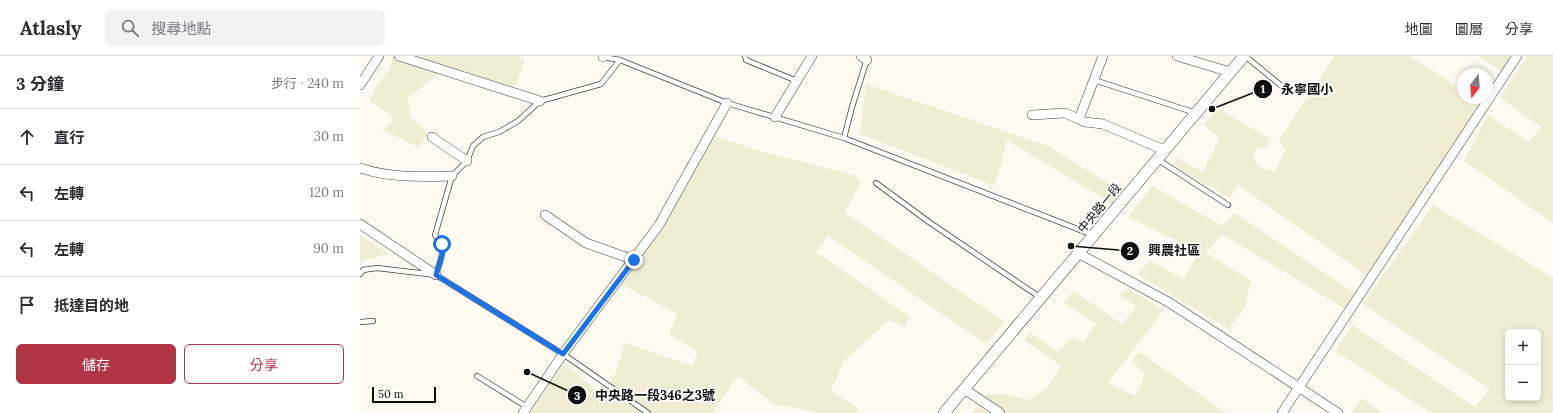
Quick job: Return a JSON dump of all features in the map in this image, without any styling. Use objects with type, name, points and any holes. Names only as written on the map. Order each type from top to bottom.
[{"type":"street","points":[[360,85],[379,56]]},
{"type":"street","points":[[399,56],[540,101]]},
{"type":"street","points":[[775,117],[812,56]]},
{"type":"street","points":[[1079,119],[1103,56]]},
{"type":"street","points":[[1177,56],[1230,72]]},
{"type":"street","name":"中央路一段","points":[[944,413],[1160,154],[1244,56]]},
{"type":"street","points":[[1282,413],[1517,56]]},
{"type":"street","points":[[525,410],[563,354],[634,260],[659,224],[727,103]]},
{"type":"street","points":[[1032,115],[1065,113],[1085,122],[1103,124],[1160,154]]},
{"type":"street","points":[[432,137],[467,161]]},
{"type":"street","points":[[360,168],[374,173],[419,177],[452,176]]},
{"type":"street","points":[[545,215],[586,243],[634,260]]},
{"type":"street","points":[[360,224],[436,275]]},
{"type":"street","points":[[1078,253],[1170,303],[1338,413]]},
{"type":"street","points":[[964,389],[1000,413]]},
{"type":"lane","points":[[603,56],[620,60],[727,103],[844,138],[1093,235]]},
{"type":"lane","points":[[745,56],[746,60],[797,81]]},
{"type":"lane","points":[[1244,56],[1288,92]]},
{"type":"lane","points":[[844,138],[866,57]]},
{"type":"lane","points":[[436,275],[443,252],[442,244],[435,235],[452,176],[467,161],[473,146],[483,137],[499,132],[518,121],[540,101],[601,84],[620,60]]},
{"type":"lane","points":[[1094,80],[1196,112]]},
{"type":"lane","points":[[1160,154],[1228,205]]},
{"type":"lane","points":[[876,183],[929,222],[1041,298]]},
{"type":"lane","points":[[360,274],[363,270],[377,268],[436,275],[563,354],[648,413]]},
{"type":"lane","points":[[360,322],[373,321]]},
{"type":"lane","points":[[477,376],[525,410]]},
{"type":"shaded area","points":[[393,56],[516,56],[525,60],[515,87],[447,67],[408,98],[410,116],[428,134],[419,147],[382,130],[391,123],[392,116],[369,100],[376,87],[390,68]]},
{"type":"shaded area","points":[[1335,56],[1409,56],[1457,86],[1457,104],[1484,104],[1368,276],[1238,185],[1230,198],[1177,168],[1175,157],[1203,172],[1220,139],[1203,124],[1219,109],[1270,139],[1268,146],[1256,148],[1253,158],[1260,167],[1275,172],[1286,149],[1278,142]]},
{"type":"shaded area","points":[[1479,56],[1517,56],[1505,74]]},
{"type":"shaded area","points":[[1527,56],[1553,56],[1553,223],[1464,161],[1488,115],[1529,142],[1541,127],[1500,98]]},
{"type":"shaded area","points":[[866,84],[1050,147],[1122,192],[1111,203],[1007,140],[995,186],[860,134]]},
{"type":"shaded area","points":[[712,135],[759,151],[856,176],[861,183],[844,212],[1005,322],[986,344],[828,236],[816,252],[910,317],[905,327],[889,320],[844,361],[831,391],[858,408],[856,413],[814,413],[812,411],[773,404],[738,376],[713,413],[530,413],[564,363],[600,394],[615,375],[625,343],[692,366],[698,352],[669,334],[677,314],[618,282]]},
{"type":"shaded area","points":[[1152,186],[1222,226],[1235,213],[1356,294],[1347,310],[1222,234],[1206,253],[1251,281],[1245,308],[1228,329],[1137,274],[1150,261],[1183,279],[1200,252],[1128,217]]},
{"type":"shaded area","points":[[1433,205],[1553,278],[1553,413],[1431,413],[1335,351],[1352,325],[1475,407],[1490,389],[1363,304]]},
{"type":"shaded area","points":[[360,235],[389,254],[365,260],[360,265]]},
{"type":"shaded area","points":[[1128,288],[1164,310],[1108,383],[1135,396],[1146,375],[1132,361],[1140,352],[1226,413],[972,413],[985,395],[1006,394],[1029,400],[1047,388],[1061,366],[1024,340],[1030,332],[1058,352],[1073,337],[1083,343],[1096,324],[1064,303],[1073,291],[1122,324],[1136,306],[1119,295]]},
{"type":"shaded area","points":[[1361,398],[1383,413],[1351,413]]},
{"type":"place","name":"永寧國小","points":[[1212,109]]},
{"type":"place","name":"興農社區","points":[[1071,246]]},
{"type":"place","name":"中央路一段346之3號","points":[[527,372]]},
{"type":"route","points":[[442,244],[443,252],[436,275],[563,354],[634,260]]}]
